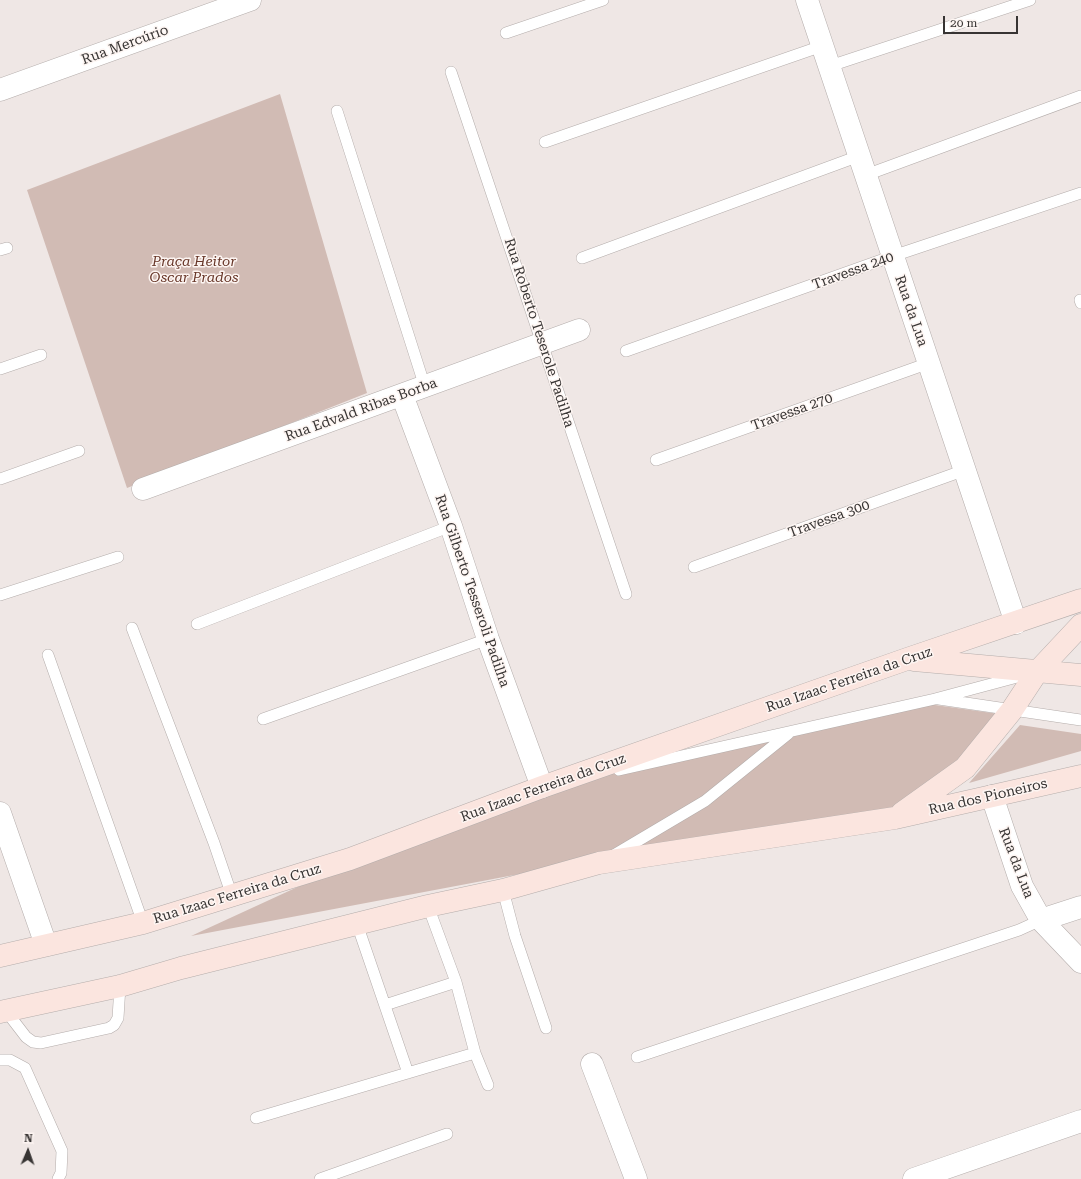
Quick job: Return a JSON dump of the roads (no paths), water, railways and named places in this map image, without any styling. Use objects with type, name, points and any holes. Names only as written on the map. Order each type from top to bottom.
[{"type":"main road","name":"Rua Izaac Ferreira da Cruz","points":[[0,956],[143,923],[350,859],[542,787],[907,659],[1081,600]]},
{"type":"main road","points":[[3,1012],[120,986],[181,968],[428,906],[503,890],[599,863],[895,818],[965,768],[1012,710],[1037,672],[1081,624]]},
{"type":"main road","points":[[907,659],[1081,675]]},
{"type":"main road","name":"Rua dos Pioneiros","points":[[895,818],[1081,776]]},
{"type":"street","name":"Rua Mercúrio","points":[[0,90],[250,0]]},
{"type":"street","name":"Rua da Lua","points":[[807,0],[1016,623]]},
{"type":"street","name":"Rua Edvald Ribas Borba","points":[[142,489],[402,396],[579,330]]},
{"type":"street","name":"Rua Gilberto Tesseroli Padilha","points":[[402,396],[451,526],[488,639],[542,787]]},
{"type":"street","name":"Rua da Lua","points":[[992,796],[1022,886],[1041,920],[1081,962]]},
{"type":"street","points":[[0,813],[46,945]]},
{"type":"street","points":[[1041,920],[1081,907]]},
{"type":"street","points":[[592,1064],[636,1179]]},
{"type":"street","points":[[914,1179],[1081,1121]]},
{"type":"lane","points":[[506,33],[603,0]]},
{"type":"lane","points":[[545,142],[826,56],[1030,0]]},
{"type":"lane","name":"Rua Roberto Teserole Padilha","points":[[451,72],[626,594]]},
{"type":"lane","points":[[582,258],[1081,96]]},
{"type":"lane","points":[[337,111],[425,387]]},
{"type":"lane","name":"Travessa 240","points":[[626,351],[893,256],[1081,193]]},
{"type":"lane","points":[[0,369],[41,355]]},
{"type":"lane","name":"Travessa 270","points":[[656,460],[929,363]]},
{"type":"lane","points":[[0,479],[79,451]]},
{"type":"lane","name":"Travessa 300","points":[[694,567],[964,470]]},
{"type":"lane","points":[[197,624],[451,526]]},
{"type":"lane","points":[[0,596],[118,558]]},
{"type":"lane","points":[[132,628],[214,843],[232,896]]},
{"type":"lane","points":[[263,720],[488,639]]},
{"type":"lane","points":[[48,655],[143,923]]},
{"type":"lane","points":[[542,787],[935,698],[1037,672]]},
{"type":"lane","points":[[935,698],[1081,720]]},
{"type":"lane","points":[[599,863],[706,801],[791,731]]},
{"type":"lane","points":[[503,890],[515,936],[546,1028]]},
{"type":"lane","points":[[428,906],[456,982],[475,1053],[488,1085]]},
{"type":"lane","points":[[637,1057],[1019,930],[1041,920]]},
{"type":"lane","points":[[357,924],[408,1072]]},
{"type":"lane","points":[[385,1005],[456,982]]},
{"type":"lane","points":[[3,1012],[26,1037],[33,1042],[41,1043],[56,1040],[109,1028],[114,1025],[118,1018],[120,986]]},
{"type":"lane","points":[[256,1118],[475,1053]]},
{"type":"lane","points":[[0,1060],[10,1060],[26,1068],[62,1151],[61,1172],[58,1179]]},
{"type":"lane","points":[[320,1179],[447,1134]]},
{"type":"park label","name":"Praça Heitor Oscar Prados","points":[[194,270]]}]
